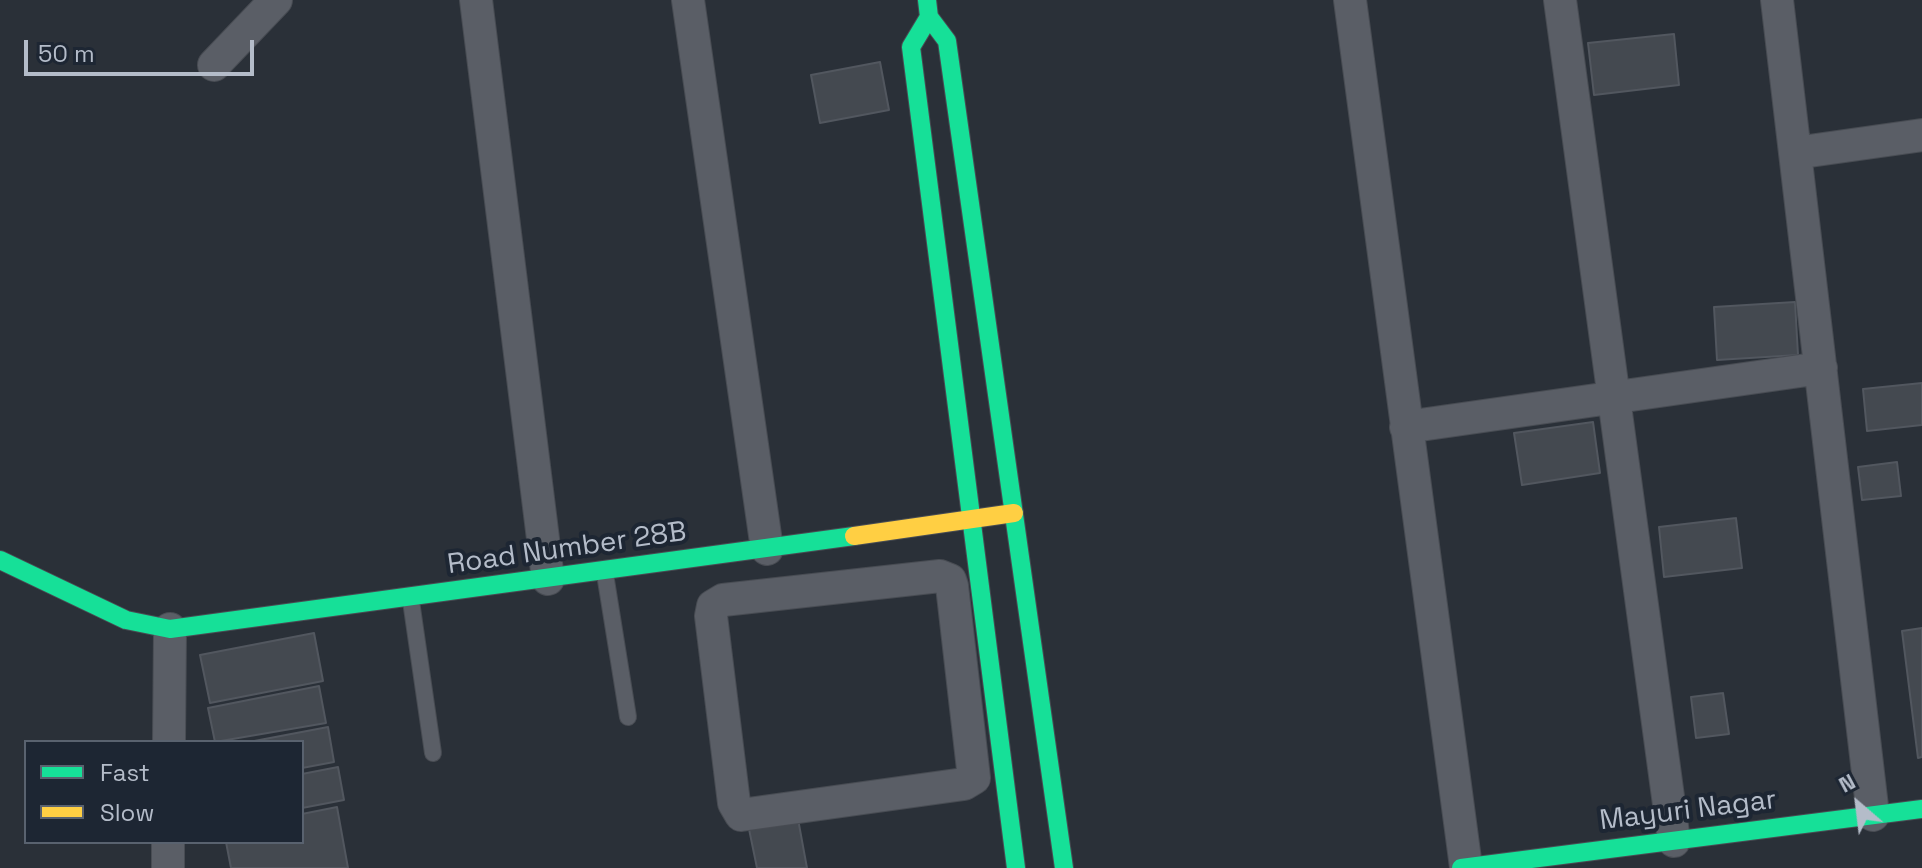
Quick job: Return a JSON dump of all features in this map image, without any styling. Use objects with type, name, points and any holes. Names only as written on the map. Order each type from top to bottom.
[{"type":"street","points":[[214,65],[276,0]]},
{"type":"street","points":[[476,0],[548,579]]},
{"type":"street","points":[[688,0],[767,549]]},
{"type":"street","points":[[1350,0],[1463,868]]},
{"type":"street","points":[[1560,0],[1674,841]]},
{"type":"street","points":[[1777,0],[1873,815]]},
{"type":"street","points":[[928,9],[947,41],[1064,868]]},
{"type":"street","points":[[928,9],[911,47],[972,519],[976,661],[974,778],[968,782],[747,815],[737,811],[711,616],[713,606],[723,600],[947,577],[976,661],[1016,868]]},
{"type":"street","points":[[1795,153],[1922,135]]},
{"type":"street","points":[[1406,427],[1821,368]]},
{"type":"street","name":"Road Number 28B","points":[[0,560],[126,620],[170,629],[410,599],[1014,513]]},
{"type":"street","points":[[169,740],[170,629]]},
{"type":"street","points":[[976,661],[1033,652]]},
{"type":"street","name":"Mayuri Nagar","points":[[1463,868],[1515,865],[1922,809]]},
{"type":"street","points":[[168,844],[168,868]]},
{"type":"lane","points":[[605,572],[628,717]]},
{"type":"lane","points":[[410,599],[433,753]]},
{"type":"building","points":[[1674,34],[1679,85],[1594,95],[1588,43]]},
{"type":"building","points":[[880,62],[889,110],[820,123],[811,75]]},
{"type":"building","points":[[1795,302],[1798,355],[1717,360],[1714,307]]},
{"type":"building","points":[[1922,383],[1922,425],[1867,431],[1863,389]]},
{"type":"building","points":[[1593,422],[1600,473],[1522,485],[1514,433]]},
{"type":"building","points":[[1897,462],[1901,496],[1862,500],[1858,467]]},
{"type":"building","points":[[1736,518],[1742,568],[1664,577],[1659,527]]},
{"type":"building","points":[[1922,628],[1922,757],[1918,758],[1902,631]]},
{"type":"building","points":[[314,633],[323,681],[210,703],[200,655]]},
{"type":"building","points":[[319,686],[326,723],[215,740],[208,708]]},
{"type":"building","points":[[1723,693],[1729,734],[1696,738],[1691,697]]},
{"type":"building","points":[[328,727],[334,762],[304,768],[304,740],[260,740]]},
{"type":"building","points":[[338,767],[344,800],[304,808],[304,774]]},
{"type":"building","points":[[337,807],[348,868],[231,868],[226,844],[304,844],[304,814]]},
{"type":"building","points":[[798,819],[807,868],[757,868],[749,829]]},
{"type":"traffic: fast","points":[[927,0],[929,17],[947,41],[1064,868]]},
{"type":"traffic: fast","points":[[929,17],[911,47],[1016,868]]},
{"type":"traffic: fast","points":[[0,560],[126,620],[170,629],[854,536]]},
{"type":"traffic: fast","points":[[1461,868],[1922,809]]},
{"type":"traffic: slow","points":[[854,536],[1014,513]]}]
